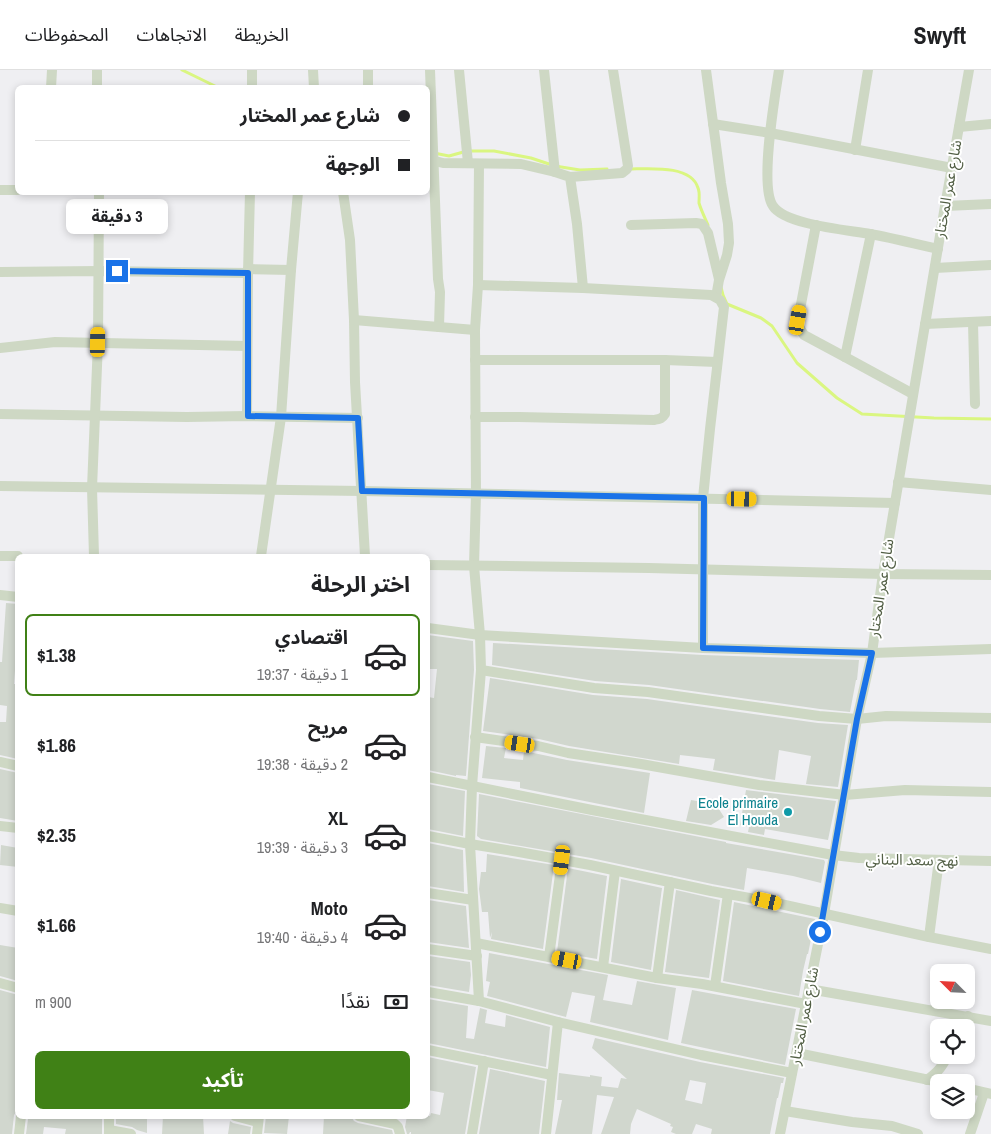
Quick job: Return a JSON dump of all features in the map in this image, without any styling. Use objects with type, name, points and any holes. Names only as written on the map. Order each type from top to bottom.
[{"type":"street","points":[[51,85],[52,70]]},
{"type":"street","points":[[97,70],[97,85]]},
{"type":"street","points":[[252,70],[252,85]]},
{"type":"street","points":[[313,70],[314,85]]},
{"type":"street","points":[[368,70],[368,85]]},
{"type":"street","points":[[430,70],[430,159],[440,292],[438,327]]},
{"type":"street","points":[[459,70],[473,164],[478,285],[474,330],[476,494],[474,566],[481,670],[472,786],[470,844],[478,1001]]},
{"type":"street","points":[[544,70],[555,172]]},
{"type":"street","points":[[430,159],[443,163],[521,164],[555,172],[570,178],[622,173],[628,166],[613,70]]},
{"type":"street","points":[[706,70],[728,224],[729,243],[716,297]]},
{"type":"street","points":[[779,70],[770,134],[768,177],[771,202],[777,211],[816,225],[871,234],[938,249]]},
{"type":"street","points":[[855,150],[868,70]]},
{"type":"street","name":"شارع عمر المختار","points":[[780,1134],[824,914],[857,719],[872,653],[898,482],[944,206],[969,70]]},
{"type":"street","points":[[713,124],[952,168]]},
{"type":"street","points":[[959,127],[991,124]]},
{"type":"street","points":[[570,178],[577,224],[583,288]]},
{"type":"street","points":[[0,190],[15,190]]},
{"type":"street","points":[[94,554],[92,488],[98,342],[99,195]]},
{"type":"street","points":[[248,416],[247,346],[250,195]]},
{"type":"street","points":[[261,554],[281,416],[298,195]]},
{"type":"street","points":[[343,195],[350,240],[355,382],[365,554]]},
{"type":"street","points":[[944,206],[991,204]]},
{"type":"street","points":[[631,225],[702,224],[708,233],[719,280]]},
{"type":"street","points":[[816,225],[798,320],[799,327],[804,335],[913,394]]},
{"type":"street","points":[[845,356],[871,234]]},
{"type":"street","points":[[935,268],[991,266]]},
{"type":"street","points":[[0,272],[291,270]]},
{"type":"street","points":[[478,285],[583,288],[711,295],[720,300],[724,307],[704,498],[702,570],[703,648]]},
{"type":"street","points":[[354,320],[474,330]]},
{"type":"street","points":[[925,324],[991,321]]},
{"type":"street","points":[[973,322],[975,404]]},
{"type":"street","points":[[0,348],[55,342],[247,346]]},
{"type":"street","points":[[475,360],[664,360],[717,362]]},
{"type":"street","points":[[474,417],[659,419],[665,414],[664,360]]},
{"type":"street","points":[[0,414],[358,418]]},
{"type":"street","points":[[898,482],[991,490]]},
{"type":"street","points":[[0,486],[362,491],[895,503]]},
{"type":"street","points":[[0,556],[15,556]]},
{"type":"street","points":[[430,565],[991,575]]},
{"type":"street","points":[[0,595],[15,597]]},
{"type":"street","points":[[430,628],[480,635],[703,648],[872,653],[991,649]]},
{"type":"street","points":[[481,670],[594,688],[648,692],[819,716],[857,719],[886,716],[991,718]]},
{"type":"street","points":[[476,738],[538,746],[568,754],[642,764],[759,785],[845,795],[905,790],[991,792]]},
{"type":"street","points":[[0,762],[15,765]]},
{"type":"street","name":"نهج سعد البناني","points":[[430,777],[833,855],[859,858],[991,862]]},
{"type":"street","points":[[0,826],[15,828]]},
{"type":"street","points":[[430,836],[562,860],[767,901],[991,949]]},
{"type":"street","points":[[549,957],[562,860]]},
{"type":"street","points":[[929,937],[939,860]]},
{"type":"street","points":[[603,968],[615,871]]},
{"type":"street","points":[[657,978],[670,882]]},
{"type":"street","points":[[430,893],[473,900]]},
{"type":"street","points":[[714,986],[728,894]]},
{"type":"street","points":[[0,908],[15,910]]},
{"type":"street","points":[[476,943],[657,978],[714,986],[806,1004]]},
{"type":"street","points":[[430,949],[477,956]]},
{"type":"street","points":[[0,983],[15,987]]},
{"type":"street","points":[[810,989],[991,1021]]},
{"type":"street","points":[[430,992],[478,1001],[700,1055],[792,1073]]},
{"type":"street","points":[[546,1134],[558,1022]]},
{"type":"street","points":[[430,1050],[552,1075]]},
{"type":"street","points":[[797,1053],[930,1080]]},
{"type":"street","points":[[472,1134],[484,1061]]},
{"type":"street","points":[[927,1080],[936,1074],[944,1064]]},
{"type":"street","points":[[970,1134],[988,1093],[975,1090]]},
{"type":"street","points":[[785,1111],[852,1122],[892,1126],[918,1134]]},
{"type":"street","points":[[19,1134],[22,1119]]},
{"type":"street","points":[[110,1119],[109,1132],[131,1134]]},
{"type":"street","points":[[257,1134],[258,1119]]},
{"type":"street","points":[[372,1119],[395,1124],[400,1134]]},
{"type":"building","points":[[6,603],[15,604],[15,758],[0,755],[0,722],[6,722],[7,706],[0,705],[0,662],[2,662]]},
{"type":"building","points":[[430,635],[473,641],[474,670],[466,776],[456,776],[430,770],[430,697],[434,698],[437,669],[430,669]]},
{"type":"building","points":[[493,643],[703,655],[859,660],[850,712],[649,685],[595,681],[492,665]]},
{"type":"building","points":[[490,678],[593,695],[647,699],[818,723],[848,725],[838,787],[806,784],[811,756],[779,750],[775,780],[713,770],[715,759],[680,755],[679,764],[483,731]]},
{"type":"building","points":[[486,746],[506,748],[504,758],[523,760],[524,751],[650,773],[644,813],[520,788],[520,782],[482,778]]},
{"type":"building","points":[[0,769],[15,772],[15,820],[0,818]]},
{"type":"building","points":[[430,784],[465,791],[463,836],[430,829]]},
{"type":"building","name":"Ecole primaire El Houda","points":[[746,790],[836,801],[828,840],[765,829],[764,835],[748,832],[749,827],[740,825]]},
{"type":"building","points":[[479,794],[726,843],[824,860],[821,883],[747,868],[744,890],[591,858],[481,839],[477,836]]},
{"type":"building","points":[[691,800],[717,806],[724,817],[711,825],[686,821]]},
{"type":"building","points":[[430,843],[463,850],[464,892],[430,886]]},
{"type":"building","points":[[1,845],[15,847],[15,867],[0,865]]},
{"type":"building","points":[[487,854],[554,865],[543,949],[491,939],[492,932],[490,938],[488,912],[482,912],[479,889],[481,872],[486,872]]},
{"type":"building","points":[[568,868],[607,876],[597,959],[557,952]]},
{"type":"building","points":[[621,879],[662,888],[651,970],[611,962]]},
{"type":"building","points":[[676,890],[720,900],[709,978],[665,972]]},
{"type":"building","points":[[430,900],[466,906],[469,948],[430,942]]},
{"type":"building","points":[[734,902],[815,919],[799,996],[723,981]]},
{"type":"building","points":[[0,945],[15,948],[15,980],[0,976]]},
{"type":"building","points":[[489,953],[608,975],[603,1000],[632,1005],[637,981],[676,988],[668,1040],[590,1022],[595,996],[572,992],[566,1017],[487,996],[490,982],[486,981]]},
{"type":"building","points":[[430,956],[470,962],[469,992],[430,985]]},
{"type":"building","points":[[0,990],[15,994],[15,1114],[12,1134],[0,1134]]},
{"type":"building","points":[[692,990],[796,1009],[785,1065],[681,1043]]},
{"type":"building","points":[[430,999],[468,1006],[466,1038],[474,1039],[480,1008],[487,1010],[485,1023],[505,1027],[506,1015],[550,1027],[546,1067],[430,1043]]},
{"type":"building","points":[[595,1038],[700,1062],[784,1078],[777,1098],[770,1134],[711,1134],[712,1129],[696,1124],[692,1134],[676,1134],[671,1132],[673,1127],[670,1126],[671,1124],[637,1109],[631,1124],[630,1134],[601,1134],[614,1097],[597,1095],[592,1134],[555,1134],[562,1100],[557,1100],[559,1073],[602,1077],[601,1086],[618,1088],[621,1078],[627,1079],[592,1048]],"holes":[[[690,1080],[706,1083],[702,1104],[685,1100]]]},
{"type":"building","points":[[430,1057],[476,1067],[465,1134],[411,1134],[410,1132],[407,1134],[405,1127],[406,1119],[430,1119],[431,1113],[440,1115],[444,1093],[430,1090]]},
{"type":"building","points":[[490,1069],[545,1081],[539,1134],[479,1134]]},
{"type":"building","points":[[28,1119],[102,1119],[102,1134],[65,1134],[66,1129],[44,1127],[43,1134],[26,1134]]},
{"type":"building","points":[[116,1119],[147,1119],[147,1133],[132,1127],[116,1124]]},
{"type":"building","points":[[163,1119],[203,1119],[204,1134],[162,1134]]},
{"type":"building","points":[[266,1119],[289,1119],[287,1134],[264,1133]]},
{"type":"building","points":[[324,1119],[353,1119],[358,1123],[392,1130],[393,1134],[323,1134]]},
{"type":"building","points":[[230,1121],[251,1127],[250,1134],[228,1134]]},
{"type":"waterway","points":[[182,70],[213,85]]},
{"type":"waterway","points":[[430,150],[434,153],[449,156],[467,151],[494,151],[580,170],[607,169]]},
{"type":"waterway","points":[[628,169],[678,171],[687,175],[694,180],[698,188],[699,203],[708,225]]},
{"type":"waterway","points":[[721,287],[727,304],[761,318],[772,326],[797,363],[837,398],[862,414],[991,419]]},
{"type":"place","name":"Ecole primaire El Houda","points":[[788,812]]},
{"type":"route","points":[[117,271],[248,273],[248,416],[358,418],[362,491],[704,498],[702,570],[703,648],[872,653],[857,719],[820,932]]}]
